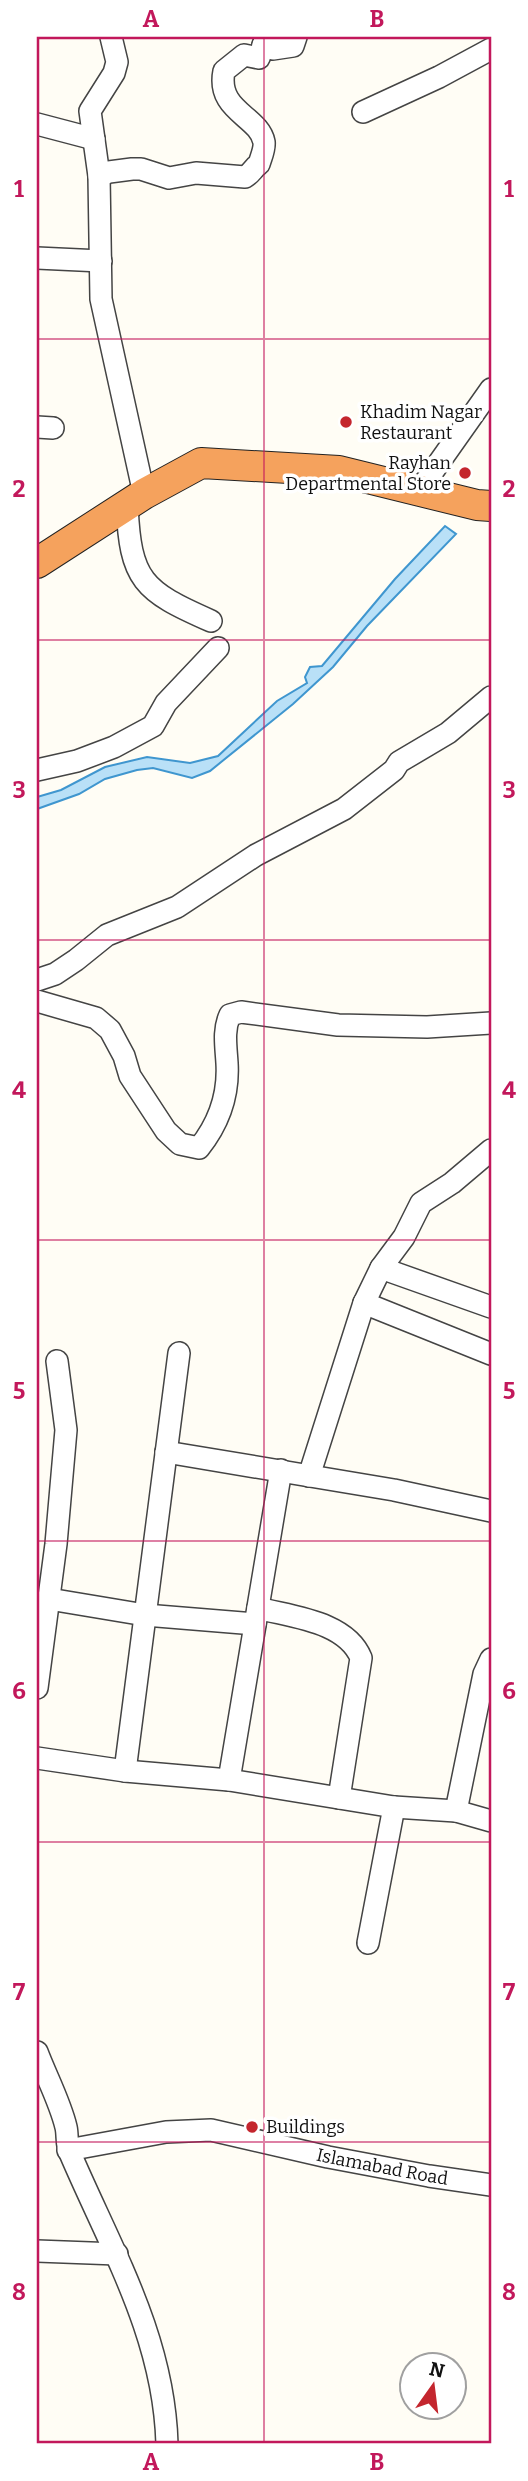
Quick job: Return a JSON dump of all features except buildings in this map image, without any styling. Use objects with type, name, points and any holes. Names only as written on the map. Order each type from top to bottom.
[{"type":"highway","points":[[37,563],[135,499],[201,463],[339,471],[484,506]]},
{"type":"street","points":[[111,37],[117,62],[114,73],[90,111],[99,176],[102,299],[135,499],[128,533],[135,566],[147,584],[172,604],[211,621]]},
{"type":"street","points":[[99,176],[132,169],[141,169],[169,178],[196,173],[244,177],[249,175],[259,164],[264,142],[261,134],[232,105],[221,85],[224,71],[243,55],[259,58],[265,41],[272,49],[293,46],[296,37]]},
{"type":"street","points":[[363,112],[439,77],[491,49]]},
{"type":"street","points":[[37,124],[94,139]]},
{"type":"street","points":[[37,258],[100,261]]},
{"type":"street","points":[[428,493],[491,389]]},
{"type":"street","points":[[37,770],[102,752],[153,726],[166,703],[218,648]]},
{"type":"street","points":[[37,980],[55,974],[107,935],[177,907],[256,855],[344,809],[394,770],[399,762],[448,733],[491,697]]},
{"type":"street","points":[[37,1001],[96,1018],[110,1030],[124,1056],[130,1076],[166,1131],[180,1144],[199,1148],[212,1131],[224,1103],[228,1076],[225,1025],[230,1015],[241,1012],[338,1025],[428,1027],[491,1023]]},
{"type":"street","points":[[309,1476],[364,1303],[381,1268],[404,1237],[421,1203],[452,1183],[491,1150]]},
{"type":"street","points":[[381,1268],[491,1307]]},
{"type":"street","points":[[364,1303],[491,1354]]},
{"type":"street","points":[[125,1771],[179,1353]]},
{"type":"street","points":[[37,1688],[66,1430],[57,1361]]},
{"type":"street","points":[[166,1452],[394,1490],[491,1511]]},
{"type":"street","points":[[229,1780],[281,1470]]},
{"type":"street","points":[[49,1599],[145,1615],[256,1616],[323,1625],[351,1641],[361,1658],[340,1798]]},
{"type":"street","points":[[456,1811],[484,1674],[491,1659]]},
{"type":"street","points":[[37,1758],[125,1771],[229,1780],[394,1807],[456,1811],[491,1821]]},
{"type":"street","points":[[368,1944],[394,1807]]},
{"type":"street","points":[[37,2052],[66,2126],[68,2150],[117,2254],[152,2343],[167,2444]]},
{"type":"street","name":"Islamabad Road","points":[[68,2150],[166,2132],[211,2130],[354,2162],[491,2185]]},
{"type":"street","points":[[37,2251],[117,2254]]},
{"type":"water","points":[[445,526],[456,534],[367,626],[333,667],[293,704],[210,771],[192,778],[153,768],[137,770],[105,779],[79,794],[37,809],[37,797],[61,790],[105,767],[147,757],[190,763],[218,756],[277,701],[307,683],[305,677],[310,667],[322,666],[395,579]]},
{"type":"place","name":"Khadim Nagar Restaurant","points":[[346,422]]},
{"type":"place","name":"Rayhan Departmental Store","points":[[465,473]]},
{"type":"place","name":"Buildings","points":[[252,2127]]}]
